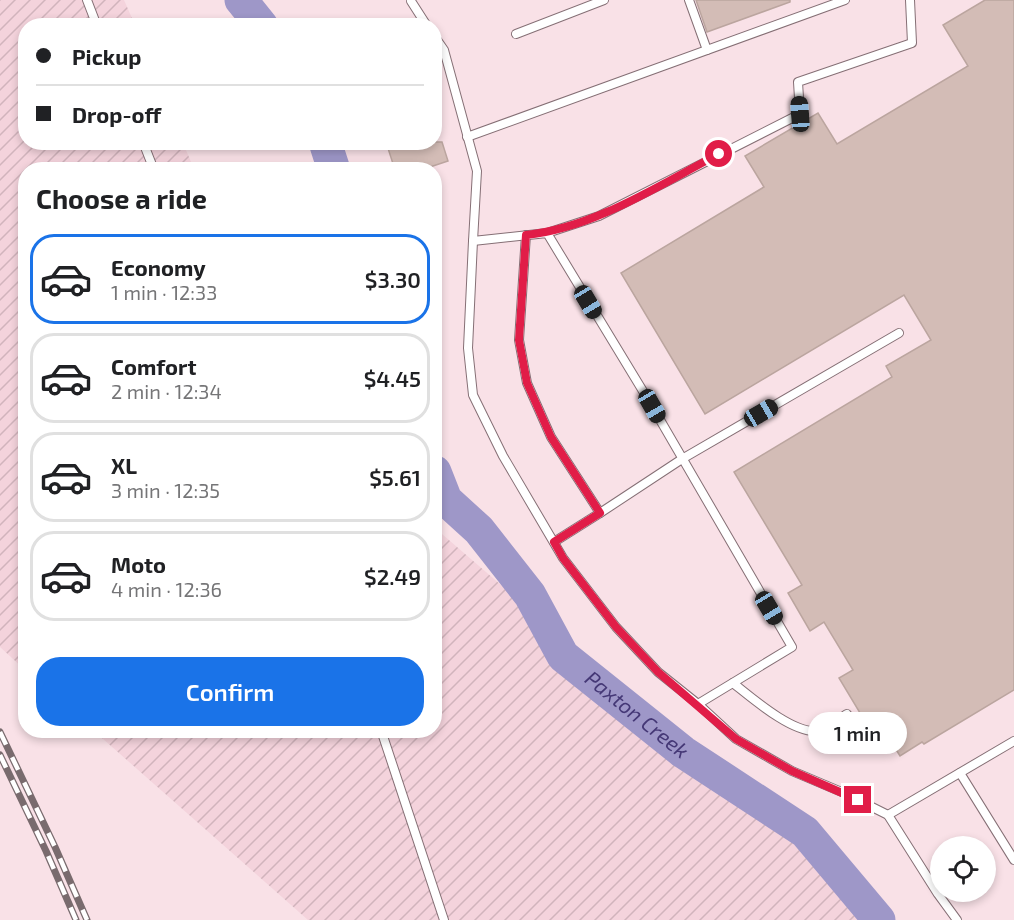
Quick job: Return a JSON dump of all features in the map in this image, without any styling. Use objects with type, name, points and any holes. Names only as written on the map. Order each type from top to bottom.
[{"type":"lane","points":[[87,0],[94,18]]},
{"type":"lane","points":[[412,0],[423,18]]},
{"type":"lane","points":[[516,34],[604,0]]},
{"type":"lane","points":[[689,0],[707,50]]},
{"type":"lane","points":[[467,137],[846,0]]},
{"type":"lane","points":[[473,241],[547,233],[599,216],[800,114],[798,82],[912,43],[910,0]]},
{"type":"lane","points":[[442,47],[477,171],[468,348],[473,395],[503,456],[563,558],[616,627],[658,672],[736,739],[792,771],[888,815],[957,920]]},
{"type":"lane","points":[[547,233],[792,647],[698,704]]},
{"type":"lane","points":[[526,235],[519,340],[527,383],[551,437],[600,513]]},
{"type":"lane","points":[[554,542],[682,459],[899,333]]},
{"type":"lane","points":[[733,683],[773,716],[806,729],[819,731],[847,714]]},
{"type":"lane","points":[[384,738],[444,920]]},
{"type":"lane","points":[[888,815],[1014,741]]},
{"type":"lane","points":[[960,773],[1014,860]]},
{"type":"shaded area","points":[[0,0],[124,0],[132,18],[18,18],[18,150],[186,150],[191,162],[18,162],[18,664],[0,647]]},
{"type":"shaded area","points":[[442,534],[889,920],[308,920],[102,738],[442,738]]},
{"type":"building","points":[[696,0],[790,0],[790,2],[707,32]]},
{"type":"building","points":[[985,0],[1014,0],[1014,690],[900,756],[879,722],[869,728],[839,678],[853,670],[824,622],[810,631],[788,593],[802,585],[734,472],[892,377],[886,366],[931,340],[904,295],[705,414],[621,273],[764,187],[745,156],[818,113],[837,144],[968,66],[943,25]]},
{"type":"building","points":[[442,142],[448,161],[442,163],[392,162],[389,150],[442,150]]},
{"type":"waterway","name":"Paxton Creek","points":[[241,0],[256,18]]},
{"type":"waterway","name":"Paxton Creek","points":[[328,150],[331,162]]},
{"type":"waterway","name":"Paxton Creek","points":[[442,490],[446,500],[479,530],[530,595],[563,656],[683,752],[805,832],[879,920]]},
{"type":"railway","points":[[0,732],[87,920]]},
{"type":"railway","points":[[0,755],[76,920]]},
{"type":"route","points":[[719,154],[599,216],[547,233],[526,235],[519,340],[527,383],[551,437],[600,513],[554,542],[563,558],[616,627],[658,672],[736,739],[792,771],[858,800]]}]
